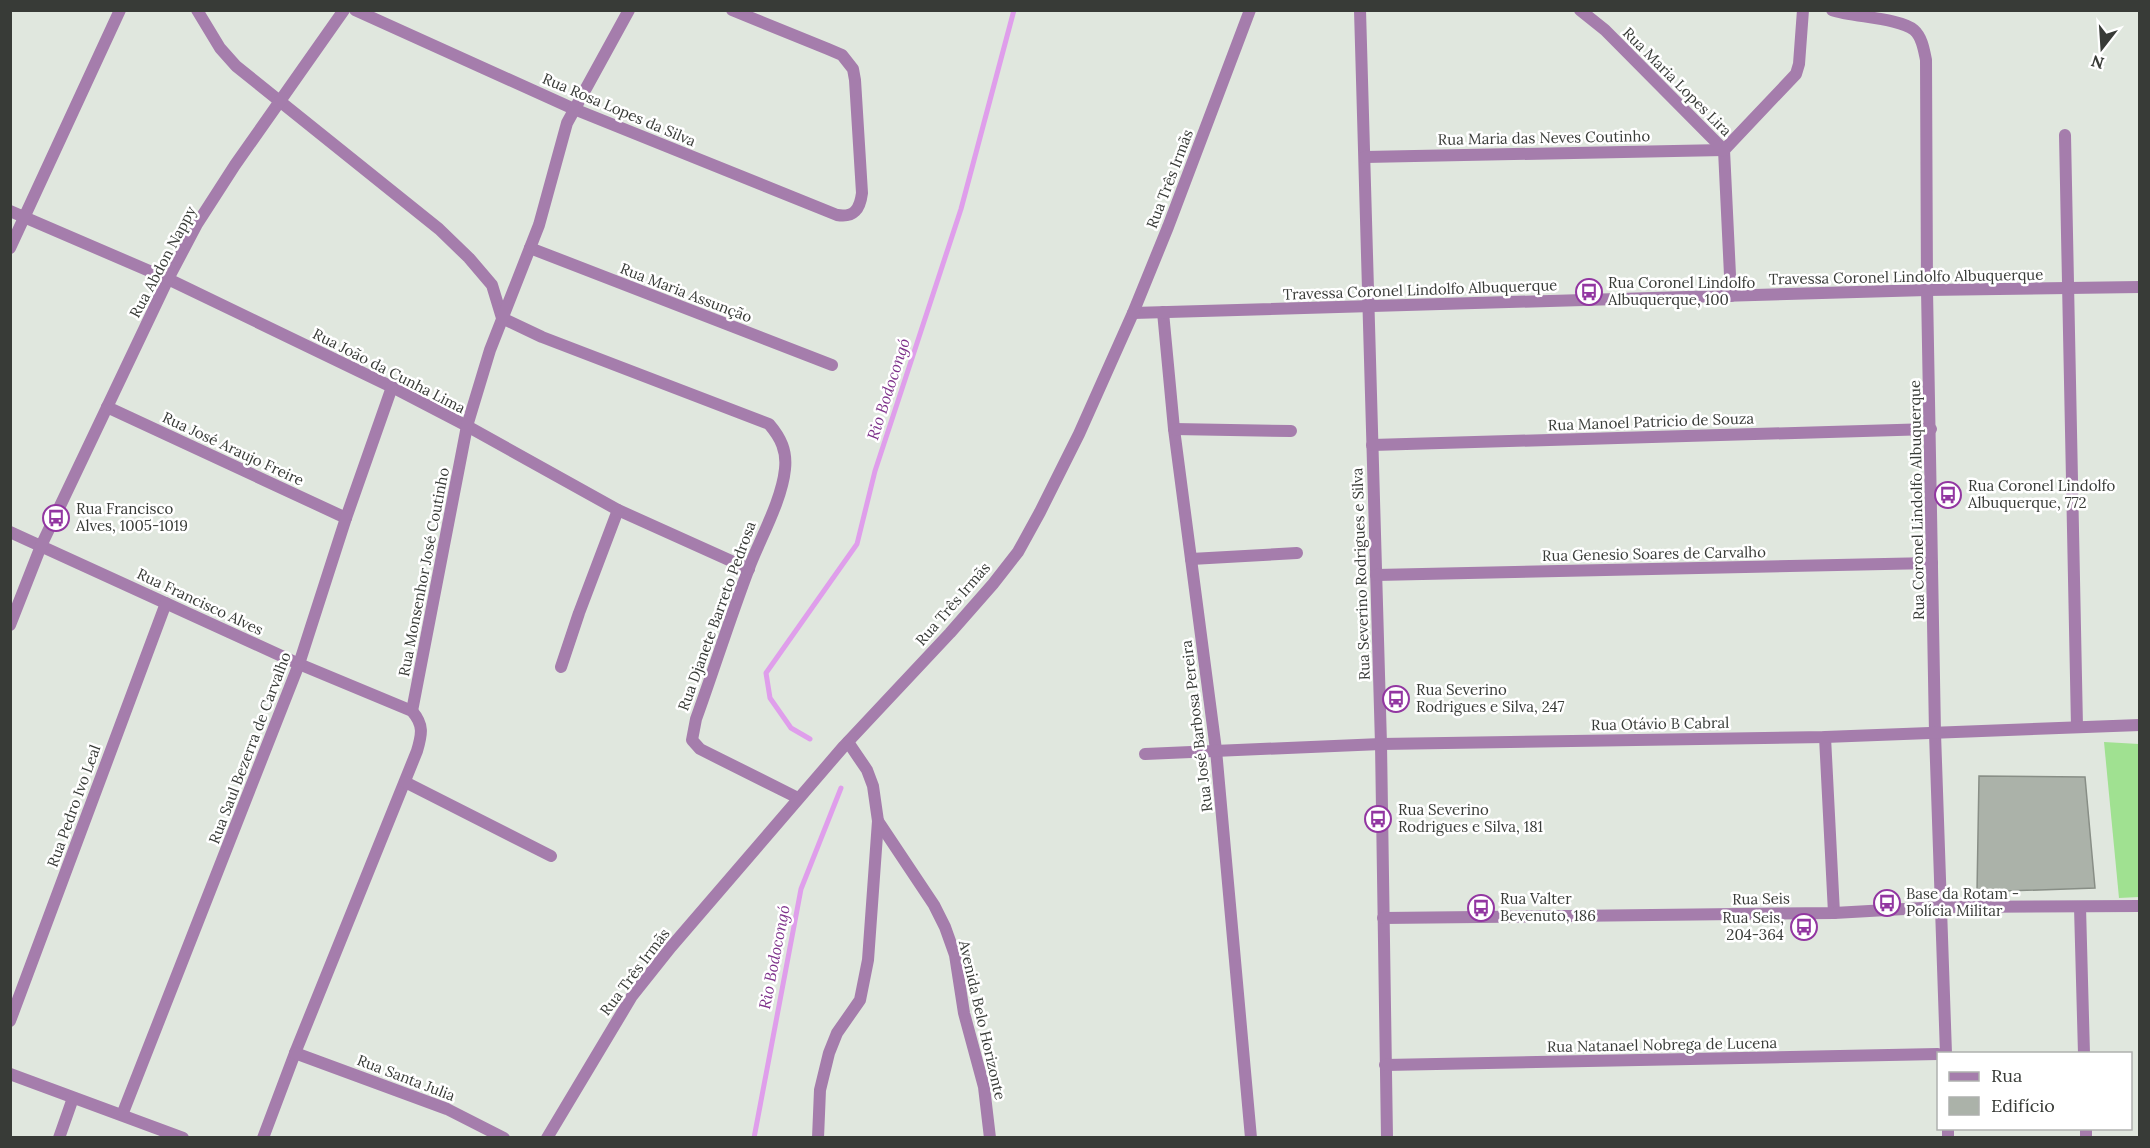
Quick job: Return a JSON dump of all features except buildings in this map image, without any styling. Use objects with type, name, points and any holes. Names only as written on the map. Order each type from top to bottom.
[{"type":"street","points":[[10,248],[120,10]]},
{"type":"street","points":[[197,10],[220,48],[236,66],[439,229],[469,258],[492,285],[502,318]]},
{"type":"street","name":"Rua Abdon Nappy","points":[[41,546],[168,279],[210,204],[344,10]]},
{"type":"street","name":"Rua Rosa Lopes da Silva","points":[[355,10],[574,109],[837,215],[847,217],[854,214],[858,209],[862,194],[853,69],[842,55],[732,10]]},
{"type":"street","name":"Rua Monsenhor José Coutinho","points":[[263,1137],[405,782],[422,734],[422,726],[412,711],[467,426],[490,350],[539,225],[567,123],[628,10]]},
{"type":"street","name":"Rua Três Irmãs","points":[[547,1137],[632,996],[671,947],[798,798],[950,633],[1018,552],[1079,434],[1133,313],[1172,217],[1250,10]]},
{"type":"street","name":"Rua Severino Rodrigues e Silva","points":[[1360,10],[1381,744],[1387,1137]]},
{"type":"street","name":"Rua Maria Lopes Lira","points":[[1580,10],[1605,30],[1724,150],[1731,296]]},
{"type":"street","points":[[1724,150],[1796,74],[1799,64],[1803,10]]},
{"type":"street","name":"Rua Coronel Lindolfo Albuquerque","points":[[1832,10],[1901,24],[1914,30],[1921,39],[1926,60],[1927,290],[1935,733],[1946,1052]]},
{"type":"street","points":[[2065,135],[2077,727]]},
{"type":"street","name":"Rua Maria das Neves Coutinho","points":[[1365,157],[1724,150]]},
{"type":"street","name":"Rua João da Cunha Lima","points":[[10,211],[168,279],[392,387],[618,510],[749,569]]},
{"type":"street","name":"Rua Maria Assunção","points":[[530,248],[832,365]]},
{"type":"street","name":"Travessa Coronel Lindolfo Albuquerque","points":[[1133,313],[1927,290],[2139,287]]},
{"type":"street","name":"Rua José Barbosa Pereira","points":[[1163,312],[1174,429],[1216,750],[1251,1137]]},
{"type":"street","name":"Rua Djanete Barreto Pedrosa","points":[[502,318],[542,337],[769,424],[779,436],[785,452],[785,470],[780,491],[749,569],[696,719],[692,740],[699,749],[798,798]]},
{"type":"street","name":"Rua Saul Bezerra de Carvalho","points":[[122,1115],[299,664],[346,518],[392,387]]},
{"type":"street","name":"Rua José Araujo Freire","points":[[107,407],[346,518]]},
{"type":"street","points":[[1174,429],[1291,431]]},
{"type":"street","name":"Rua Manoel Patricio de Souza","points":[[1372,445],[1931,429]]},
{"type":"street","points":[[561,667],[618,510]]},
{"type":"street","name":"Rua Francisco Alves","points":[[10,532],[299,664],[412,711]]},
{"type":"street","points":[[10,625],[41,546]]},
{"type":"street","points":[[1191,559],[1298,553]]},
{"type":"street","name":"Rua Genesio Soares de Carvalho","points":[[1376,575],[1932,563]]},
{"type":"street","name":"Rua Pedro Ivo Leal","points":[[10,1021],[166,603]]},
{"type":"street","name":"Rua Otávio B Cabral","points":[[1145,754],[1381,744],[1825,737],[2139,725]]},
{"type":"street","points":[[1825,737],[1834,913]]},
{"type":"street","points":[[818,1137],[820,1090],[828,1053],[837,1033],[860,1000],[866,980],[878,821],[873,786],[867,770],[846,744]]},
{"type":"street","points":[[405,782],[551,856]]},
{"type":"street","name":"Avenida Belo Horizonte","points":[[878,821],[934,905],[945,927],[954,955],[964,1013],[984,1088],[990,1137]]},
{"type":"street","name":"Rua Seis","points":[[1383,918],[1834,913],[1940,907],[2139,906]]},
{"type":"street","points":[[2080,907],[2084,1052]]},
{"type":"street","name":"Rua Santa Julia","points":[[295,1053],[447,1109],[504,1137]]},
{"type":"street","name":"Rua Natanael Nobrega de Lucena","points":[[1385,1065],[1937,1054]]},
{"type":"street","points":[[10,1074],[183,1137]]},
{"type":"street","points":[[59,1137],[73,1098]]},
{"type":"green space","points":[[2104,742],[2139,744],[2139,897],[2119,898]]},
{"type":"waterway","name":"Rio Bodocongó","points":[[810,739],[791,728],[770,698],[766,673],[857,544],[875,471],[961,209],[1014,10]]},
{"type":"waterway","name":"Rio Bodocongó","points":[[754,1138],[801,889],[841,788]]},
{"type":"place","name":"Rua Coronel Lindolfo Albuquerque, 100","points":[[1589,292]]},
{"type":"place","name":"Rua Coronel Lindolfo Albuquerque, 772","points":[[1948,495]]},
{"type":"place","name":"Rua Francisco Alves, 1005-1019","points":[[56,518]]},
{"type":"place","name":"Rua Severino Rodrigues e Silva, 247","points":[[1396,699]]},
{"type":"place","name":"Rua Severino Rodrigues e Silva, 181","points":[[1378,819]]},
{"type":"place","name":"Base da Rotam - Polícia Militar","points":[[1887,903]]},
{"type":"place","name":"Rua Valter Bevenuto, 186","points":[[1481,908]]},
{"type":"place","name":"Rua Seis, 204-364","points":[[1804,927]]}]
